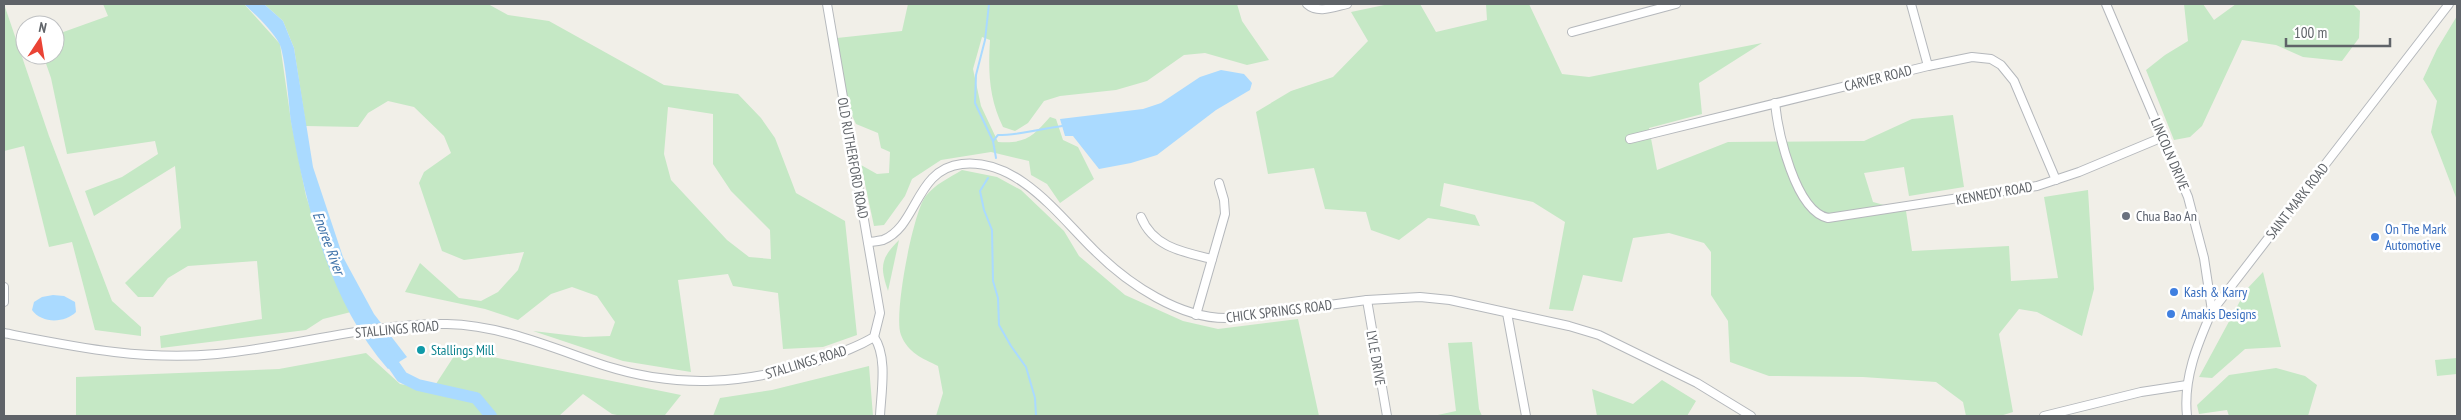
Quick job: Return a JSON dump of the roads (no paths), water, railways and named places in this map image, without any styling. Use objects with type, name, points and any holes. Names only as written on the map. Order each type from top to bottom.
[{"type":"street","name":"OLD RUTHERFORD ROAD","points":[[827,4],[880,313],[874,337]]},
{"type":"street","points":[[1307,4],[1313,8],[1323,10],[1347,4]]},
{"type":"street","points":[[1572,32],[1657,6],[1676,4]]},
{"type":"street","points":[[1911,4],[1928,66]]},
{"type":"street","name":"LINCOLN DRIVE","points":[[2106,4],[2182,182],[2192,210],[2204,258],[2212,311]]},
{"type":"street","name":"SAINT MARK ROAD","points":[[2187,416],[2187,385],[2197,347],[2212,311],[2449,4]]},
{"type":"street","name":"CARVER ROAD","points":[[1630,140],[1775,103],[1972,57],[1991,59],[2001,65],[2014,81],[2056,180]]},
{"type":"street","name":"KENNEDY ROAD","points":[[1775,103],[1780,132],[1796,181],[1805,199],[1819,214],[1828,218],[2012,191],[2056,180],[2163,137]]},
{"type":"street","name":"CHICK SPRINGS ROAD","points":[[868,242],[884,240],[897,229],[908,216],[917,198],[936,174],[957,164],[984,166],[1012,176],[1034,191],[1094,251],[1132,281],[1155,295],[1196,315],[1230,318],[1367,300],[1434,298],[1569,326],[1599,335],[1697,383],[1751,416]]},
{"type":"street","points":[[1196,315],[1225,214],[1224,200],[1219,183]]},
{"type":"street","points":[[1141,217],[1146,228],[1163,244],[1180,251],[1212,259]]},
{"type":"street","points":[[4,287],[4,302]]},
{"type":"street","name":"LYLE DRIVE","points":[[1367,300],[1387,416]]},
{"type":"street","points":[[1507,313],[1526,416]]},
{"type":"street","name":"STALLINGS ROAD","points":[[4,333],[102,352],[153,356],[219,354],[400,326],[450,324],[481,328],[540,342],[640,375],[697,382],[732,381],[793,368],[855,347],[874,337]]},
{"type":"street","points":[[874,337],[880,350],[882,366],[880,416]]},
{"type":"street","points":[[2044,416],[2140,392],[2187,385]]},
{"type":"water","points":[[244,4],[264,4],[283,21],[294,48],[313,167],[343,257],[374,314],[407,357],[388,369],[350,315],[323,253],[304,187],[297,154],[291,122],[285,68],[279,43],[268,27]]},
{"type":"water","points":[[1221,70],[1244,74],[1252,83],[1250,90],[1216,110],[1157,155],[1131,163],[1099,169],[1073,136],[1065,136],[1060,119],[1143,109],[1161,103],[1200,77]]},
{"type":"water","points":[[64,296],[75,302],[76,312],[60,320],[47,320],[36,315],[32,310],[34,302],[42,297]]},
{"type":"waterway","points":[[989,4],[985,40],[976,75],[975,103],[993,141],[996,158]]},
{"type":"waterway","points":[[993,141],[998,135],[1062,126]]},
{"type":"waterway","points":[[988,178],[980,191],[984,210],[992,230],[993,281],[998,298],[999,325],[1026,367],[1035,398],[1036,416]]},
{"type":"waterway","name":"Enoree River","points":[[384,351],[402,377],[418,385],[476,398],[491,416]]},
{"type":"place","name":"Chua Bao An","points":[[2126,216]]},
{"type":"place","name":"On The Mark Automotive","points":[[2375,237]]},
{"type":"place","name":"Kash & Karry","points":[[2174,292]]},
{"type":"place","name":"Amakis Designs","points":[[2171,314]]},
{"type":"place","name":"Stallings Mill","points":[[421,350]]}]
